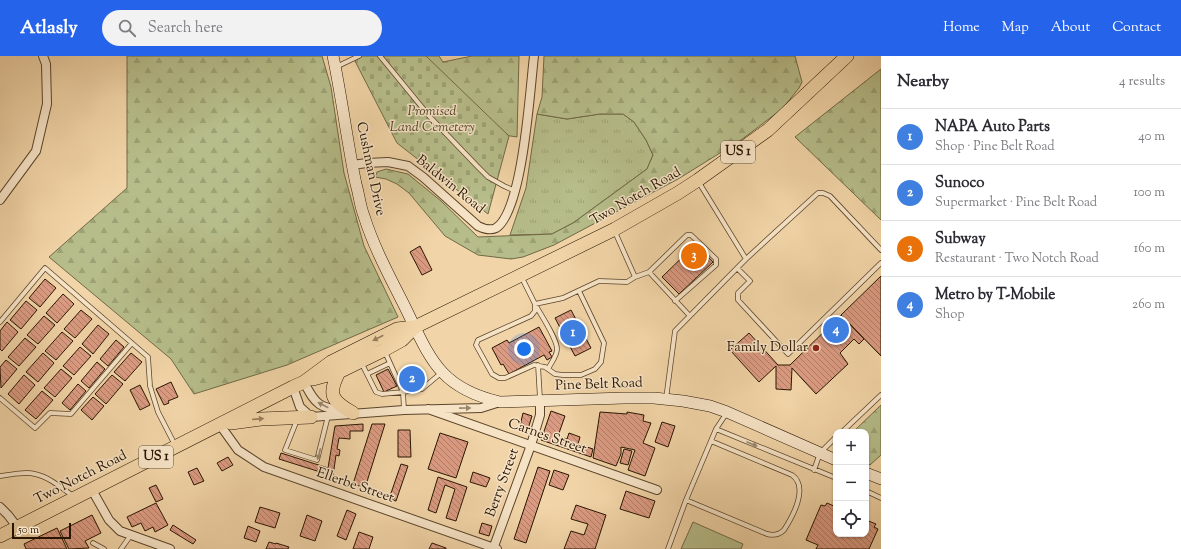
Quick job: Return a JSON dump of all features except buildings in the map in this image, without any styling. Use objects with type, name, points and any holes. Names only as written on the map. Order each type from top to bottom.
[{"type":"main road","name":"Two Notch Road","points":[[0,536],[220,425],[298,384],[331,362],[396,329],[414,327],[521,276],[614,229],[698,180],[768,130],[847,56]]},
{"type":"main road","name":"Two Notch Road","points":[[298,384],[339,372],[361,362],[402,340],[414,327]]},
{"type":"main road","points":[[339,372],[333,384],[333,396],[337,403],[353,413]]},
{"type":"main road","points":[[220,425],[261,419],[304,417]]},
{"type":"street","points":[[0,200],[36,151],[47,104],[46,64],[43,56]]},
{"type":"street","name":"Baldwin Road","points":[[352,165],[388,162],[408,166],[423,177],[474,222],[487,230],[496,227],[501,223],[507,213],[515,191],[522,156],[534,56]]},
{"type":"street","name":"Cushman Drive","points":[[334,62],[352,165],[363,215],[380,257],[414,327],[430,357],[442,372],[468,392],[484,399],[500,402]]},
{"type":"street","points":[[298,384],[300,407],[304,417]]},
{"type":"street","name":"Pine Belt Road","points":[[298,384],[321,406],[353,413]]},
{"type":"street","name":"Pine Belt Road","points":[[304,417],[404,410],[481,408],[500,402],[540,402],[624,398],[666,399],[698,403],[727,412],[833,459]]},
{"type":"street","name":"Berry Street","points":[[495,549],[531,445],[540,415],[540,402]]},
{"type":"street","name":"Carnes Street","points":[[428,409],[657,490]]},
{"type":"street","name":"Ellerbe Street","points":[[220,425],[238,450],[264,467],[495,549]]},
{"type":"street","points":[[869,474],[881,479]]},
{"type":"street","points":[[92,490],[109,520],[120,531],[170,549]]},
{"type":"street","points":[[0,507],[18,528]]},
{"type":"lane","points":[[334,62],[359,56]]},
{"type":"lane","points":[[380,56],[430,117],[477,166],[488,177],[515,191]]},
{"type":"lane","points":[[698,180],[746,259]]},
{"type":"lane","points":[[666,399],[675,331],[689,315],[746,259],[818,193],[823,193],[830,196],[881,250]]},
{"type":"lane","points":[[614,229],[635,277]]},
{"type":"lane","points":[[534,304],[563,298],[599,281],[621,283],[649,272],[687,235],[691,235],[716,259],[716,265],[675,301]]},
{"type":"lane","points":[[737,268],[750,281],[738,294],[738,300],[788,354],[881,263]]},
{"type":"lane","points":[[0,322],[46,268],[148,357],[150,386],[158,412],[176,447]]},
{"type":"lane","points":[[649,272],[689,315]]},
{"type":"lane","points":[[521,276],[534,304],[555,340],[557,349],[555,357],[548,369]]},
{"type":"lane","points":[[534,304],[535,310],[531,316],[478,340],[476,345],[492,374],[499,378],[505,378],[529,367],[538,365],[556,374],[581,375],[594,369],[601,362],[604,343],[579,291]]},
{"type":"lane","points":[[0,398],[35,428],[50,413],[71,414],[132,343]]},
{"type":"lane","points":[[384,350],[403,392],[404,410]]},
{"type":"lane","points":[[361,362],[376,392],[382,394],[422,389],[442,372]]},
{"type":"lane","points":[[367,374],[390,363]]},
{"type":"lane","points":[[538,365],[540,402]]},
{"type":"lane","points":[[845,429],[881,395]]},
{"type":"lane","points":[[668,549],[686,500],[716,429],[727,412]]},
{"type":"lane","points":[[304,417],[285,450],[317,460],[328,416]]},
{"type":"lane","points":[[716,429],[833,477]]},
{"type":"lane","points":[[814,470],[820,453],[833,440]]},
{"type":"lane","points":[[686,500],[767,534],[775,535],[784,530],[799,498],[800,486],[798,480],[792,475],[711,441]]},
{"type":"lane","points":[[0,476],[20,473],[35,474],[54,483],[76,498]]},
{"type":"lane","points":[[869,492],[881,498]]},
{"type":"lane","points":[[121,549],[131,535]]},
{"type":"lane","points":[[93,543],[104,549]]},
{"type":"green space","points":[[127,56],[322,56],[331,87],[344,173],[364,246],[398,317],[287,365],[194,394],[171,359],[49,257],[127,188]]},
{"type":"green space","name":"Promised Land Cemetery","points":[[354,56],[426,56],[509,136],[488,214],[397,143],[355,61]]},
{"type":"green space","points":[[402,56],[439,56],[443,62],[472,56],[519,56],[517,137],[504,135]]},
{"type":"green space","points":[[544,56],[795,56],[802,82],[782,109],[741,140],[678,179],[554,245],[523,257],[511,259],[478,255],[445,236],[409,193],[397,184],[386,179],[375,177],[377,172],[386,169],[408,174],[441,201],[478,237],[552,234],[573,223],[647,169],[653,155],[646,140],[634,122],[623,114],[600,114],[567,119],[537,114],[542,97]]},
{"type":"green space","points":[[881,69],[881,220],[795,137]]},
{"type":"green space","points":[[537,114],[567,119],[600,114],[623,114],[634,122],[646,140],[653,155],[647,169],[573,223],[552,234],[510,235],[526,188]]},
{"type":"green space","points":[[881,405],[881,455],[870,465],[869,429],[856,429]]},
{"type":"green space","points":[[693,522],[743,544],[741,549],[681,549]]},
{"type":"place","name":"Subway","points":[[694,256]]},
{"type":"place","name":"Metro by T-Mobile","points":[[836,330]]},
{"type":"place","name":"NAPA Auto Parts","points":[[573,333]]},
{"type":"place","name":"Family Dollar","points":[[816,348]]},
{"type":"place","name":"Sunoco","points":[[412,379]]}]
